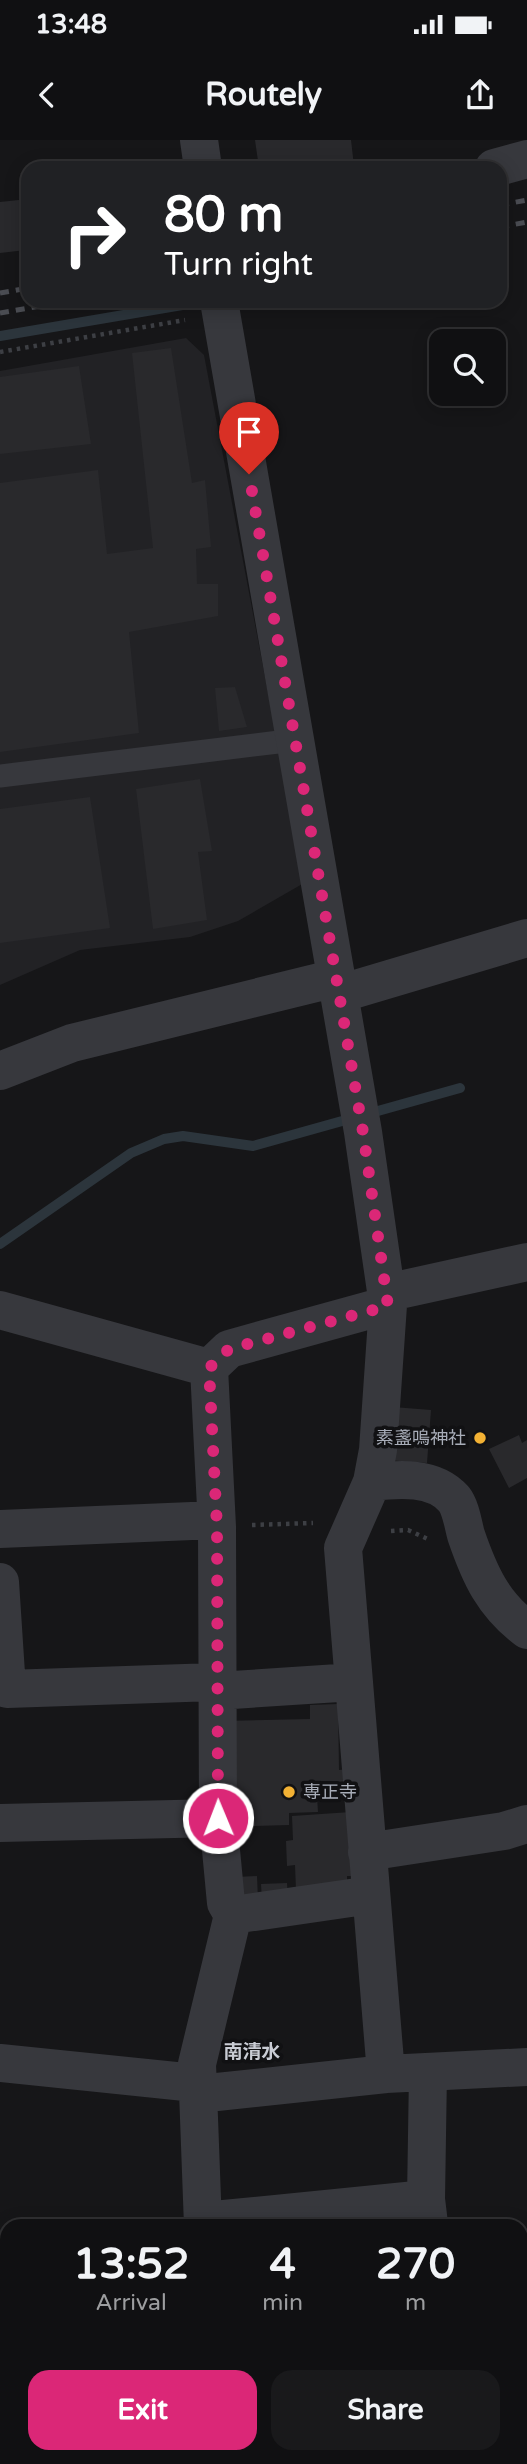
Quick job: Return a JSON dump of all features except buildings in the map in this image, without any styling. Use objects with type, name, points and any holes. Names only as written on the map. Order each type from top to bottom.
[{"type":"street","points":[[199,140],[202,161]]},
{"type":"street","points":[[507,164],[527,159]]},
{"type":"street","points":[[220,308],[338,986],[387,1299],[378,1450],[372,1482],[343,1548],[386,2067]]},
{"type":"street","points":[[0,1071],[72,1042],[338,986],[527,938]]},
{"type":"street","points":[[202,2219],[187,2081],[233,1915],[226,1903],[218,1818],[216,1524],[209,1368],[229,1349],[387,1299],[527,1262]]},
{"type":"street","points":[[0,1310],[209,1368]]},
{"type":"street","points":[[372,1482],[406,1478],[443,1489],[456,1502],[492,1596],[506,1614],[527,1630]]},
{"type":"street","points":[[0,1530],[216,1524]]},
{"type":"street","points":[[0,1582],[7,1689],[354,1682]]},
{"type":"street","points":[[0,1823],[218,1818]]},
{"type":"street","points":[[368,1852],[504,1831],[527,1824]]},
{"type":"street","points":[[233,1915],[371,1895]]},
{"type":"street","points":[[0,2063],[187,2081],[386,2067],[428,2071],[527,2067]]},
{"type":"street","points":[[305,2219],[428,2213],[428,2071]]},
{"type":"lane","points":[[0,776],[295,740]]},
{"type":"path","points":[[0,352],[220,308]]},
{"type":"path","points":[[216,1524],[408,1531],[442,1545]]},
{"type":"shaded area","points":[[186,338],[204,355],[304,883],[238,921],[190,937],[80,950],[0,985],[0,371]]},
{"type":"waterway","points":[[0,336],[165,308]]},
{"type":"waterway","points":[[0,1244],[131,1153],[164,1139],[183,1136],[253,1146],[460,1088]]},
{"type":"railway","points":[[507,204],[527,200]]},
{"type":"railway","points":[[507,226],[527,222]]},
{"type":"railway","points":[[0,293],[21,289]]},
{"type":"railway","points":[[0,313],[29,308]]},
{"type":"place","name":"素盞嗚神社","points":[[480,1438]]},
{"type":"place","name":"専正寺","points":[[289,1792]]},
{"type":"district","name":"南清水","points":[[252,2051]]},
{"type":"route","points":[[218,1818],[215,1682],[217,1527],[209,1368],[229,1349],[388,1306],[363,1132],[249,474]]}]
